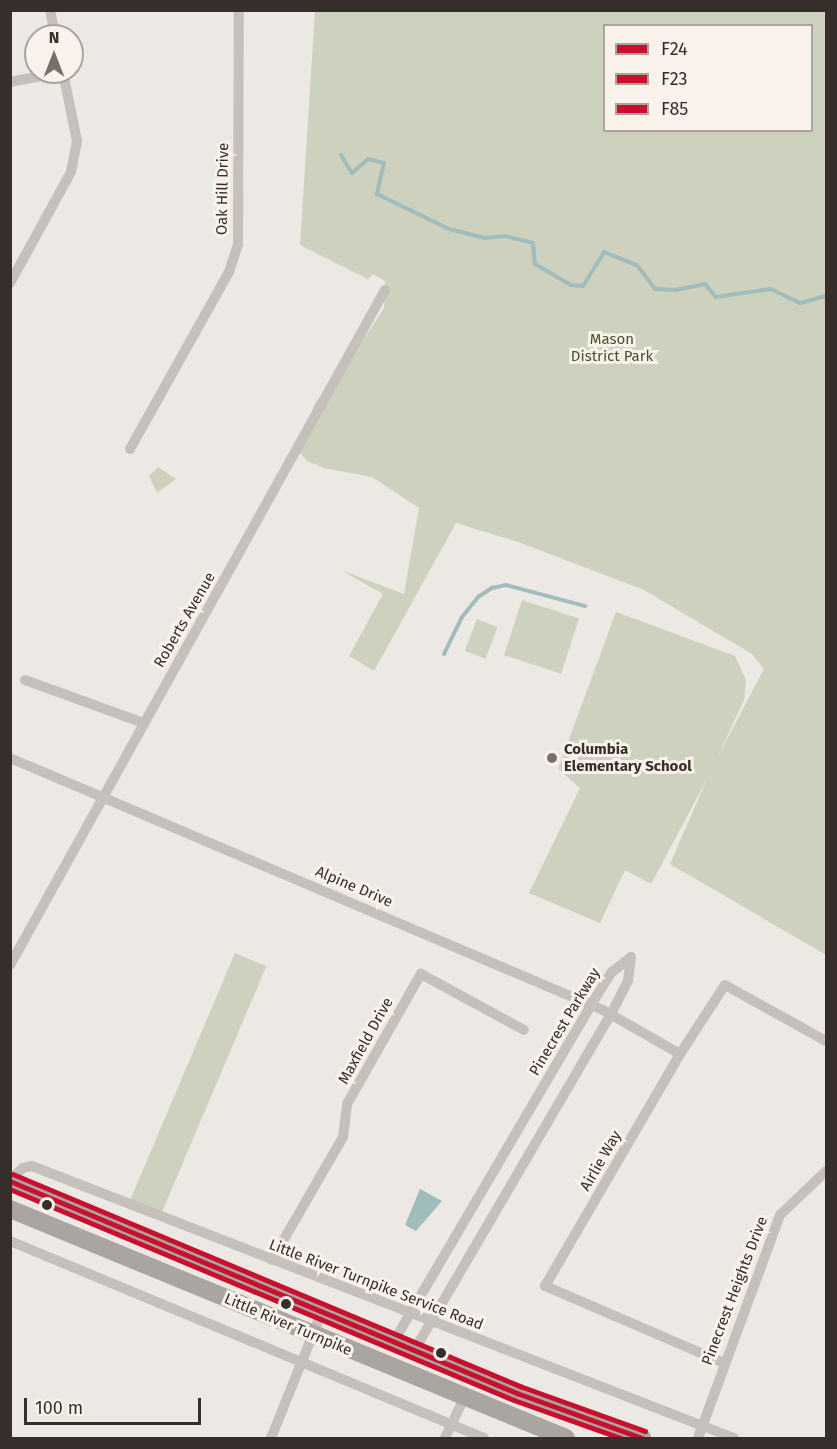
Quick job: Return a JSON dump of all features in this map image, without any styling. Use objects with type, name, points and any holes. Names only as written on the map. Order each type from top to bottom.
[{"type":"main road","name":"Little River Turnpike","points":[[10,1180],[414,1351],[517,1393],[642,1438]]},
{"type":"main road","name":"Little River Turnpike","points":[[10,1209],[313,1336],[566,1438]]},
{"type":"street","name":"Oak Hill Drive","points":[[130,449],[229,272],[238,244],[239,10]]},
{"type":"street","points":[[10,283],[67,183],[76,152],[77,141],[65,84]]},
{"type":"street","name":"Roberts Avenue","points":[[10,965],[385,290]]},
{"type":"street","points":[[26,680],[144,723]]},
{"type":"street","name":"Alpine Drive","points":[[10,758],[591,1005],[680,1054]]},
{"type":"street","name":"Pinecrest Parkway","points":[[394,1341],[591,1005],[612,972],[630,957],[628,981],[611,1014],[414,1351]]},
{"type":"street","name":"Maxfield Drive","points":[[272,1260],[343,1137],[347,1104],[421,974],[524,1030]]},
{"type":"street","name":"Airlie Way","points":[[724,1363],[545,1286],[680,1054],[725,985],[826,1041]]},
{"type":"street","name":"Little River Turnpike Service Road","points":[[10,1180],[23,1168],[32,1166],[410,1314],[700,1433],[734,1438]]},
{"type":"street","name":"Pinecrest Heights Drive","points":[[700,1433],[780,1215],[826,1171]]},
{"type":"street","points":[[10,1240],[484,1438]]},
{"type":"street","points":[[271,1438],[322,1312]]},
{"type":"street","points":[[445,1438],[464,1398]]},
{"type":"green space","name":"Mason District Park","points":[[315,11],[826,11],[826,955],[670,864],[707,779],[651,884],[625,870],[600,923],[529,893],[580,788],[558,769],[616,612],[735,656],[746,680],[744,700],[717,758],[764,669],[752,654],[644,590],[521,543],[456,523],[374,671],[349,656],[383,594],[341,570],[404,594],[419,508],[372,477],[324,468],[307,461],[298,451],[315,403],[337,378],[384,308],[385,281],[373,274],[368,279],[300,245]]},
{"type":"green space","points":[[158,467],[176,479],[157,493],[149,476]]},
{"type":"green space","points":[[522,600],[579,619],[561,674],[504,655]]},
{"type":"green space","points":[[477,619],[498,627],[485,659],[465,651]]},
{"type":"green space","points":[[235,953],[266,966],[159,1219],[128,1206]]},
{"type":"water","points":[[420,1189],[442,1201],[416,1231],[405,1225]]},
{"type":"waterway","points":[[341,155],[352,173],[368,159],[384,163],[377,194],[449,229],[486,238],[505,236],[533,243],[535,264],[571,285],[583,286],[604,252],[637,265],[655,289],[675,290],[705,284],[716,297],[771,289],[800,303],[826,296]]},
{"type":"waterway","points":[[444,654],[462,617],[478,597],[492,588],[506,585],[585,606]]},
{"type":"transit line","name":"F85","points":[[13,1174],[520,1386],[645,1431]]},
{"type":"transit line","name":"F24","points":[[10,1181],[517,1393],[642,1438]]},
{"type":"transit line","name":"F23","points":[[10,1189],[514,1400],[621,1438]]},
{"type":"place","name":"Columbia Elementary School","points":[[552,758]]}]
